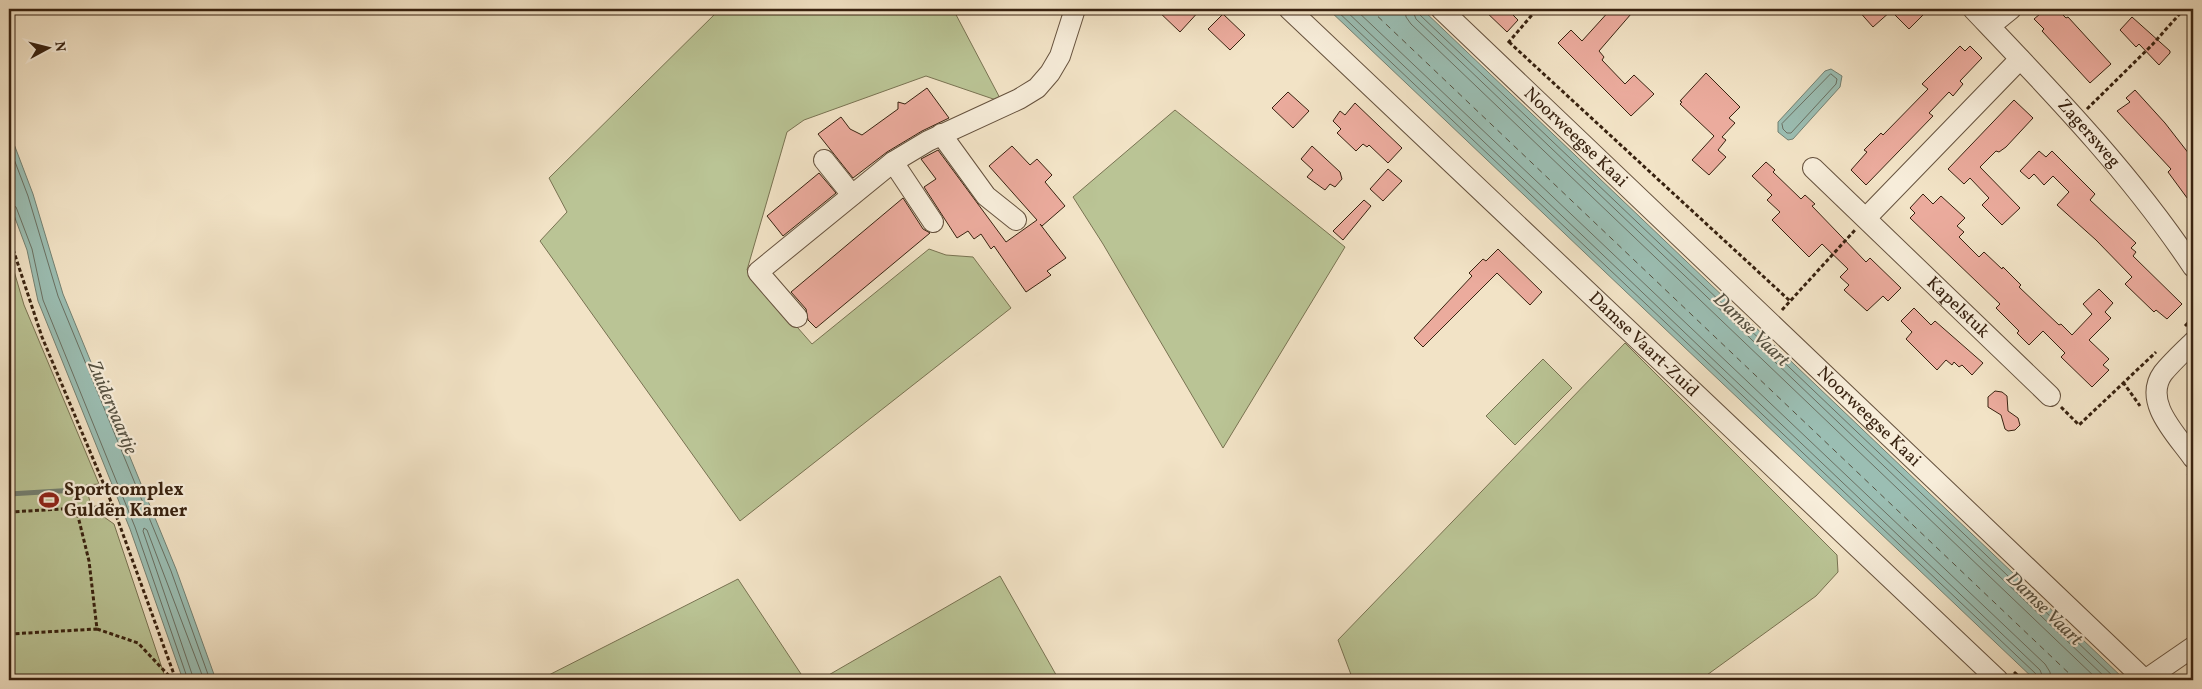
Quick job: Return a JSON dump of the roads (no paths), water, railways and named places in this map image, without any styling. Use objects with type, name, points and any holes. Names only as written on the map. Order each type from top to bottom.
[{"type":"street","points":[[797,317],[758,272],[893,162],[942,134],[1002,107],[1037,88],[1050,73],[1060,56],[1075,9]]},
{"type":"street","name":"Damse Vaart-Zuid","points":[[1289,9],[1998,680]]},
{"type":"street","name":"Noorweegse Kaai","points":[[1441,9],[2145,680]]},
{"type":"street","name":"Zagersweg","points":[[1973,9],[2077,120],[2120,170],[2193,267]]},
{"type":"street","points":[[1990,26],[2011,9]]},
{"type":"street","points":[[1866,218],[2020,59]]},
{"type":"street","points":[[942,134],[986,196],[1016,220]]},
{"type":"street","points":[[824,160],[852,195]]},
{"type":"street","points":[[893,162],[933,222]]},
{"type":"street","name":"Kapelstuk","points":[[1813,168],[2050,396]]},
{"type":"street","points":[[2188,335],[2158,381],[2156,392],[2157,403],[2162,414],[2193,458]]},
{"type":"street","points":[[2145,680],[2193,647]]},
{"type":"water","name":"Damse Vaart","points":[[1328,9],[1422,9],[2125,680],[2035,680]]},
{"type":"water","points":[[1831,69],[1842,76],[1840,87],[1793,139],[1788,140],[1778,132],[1778,122],[1825,71]]},
{"type":"water","points":[[9,131],[33,194],[63,294],[176,569],[216,680],[183,680],[130,529],[38,301],[27,250],[9,202]]},
{"type":"waterway","points":[[9,494],[93,489]]},
{"type":"place","name":"Sportcomplex Gulden Kamer","points":[[49,500]]},
{"type":"water label","name":"Zuidervaartje","points":[[112,408]]}]
